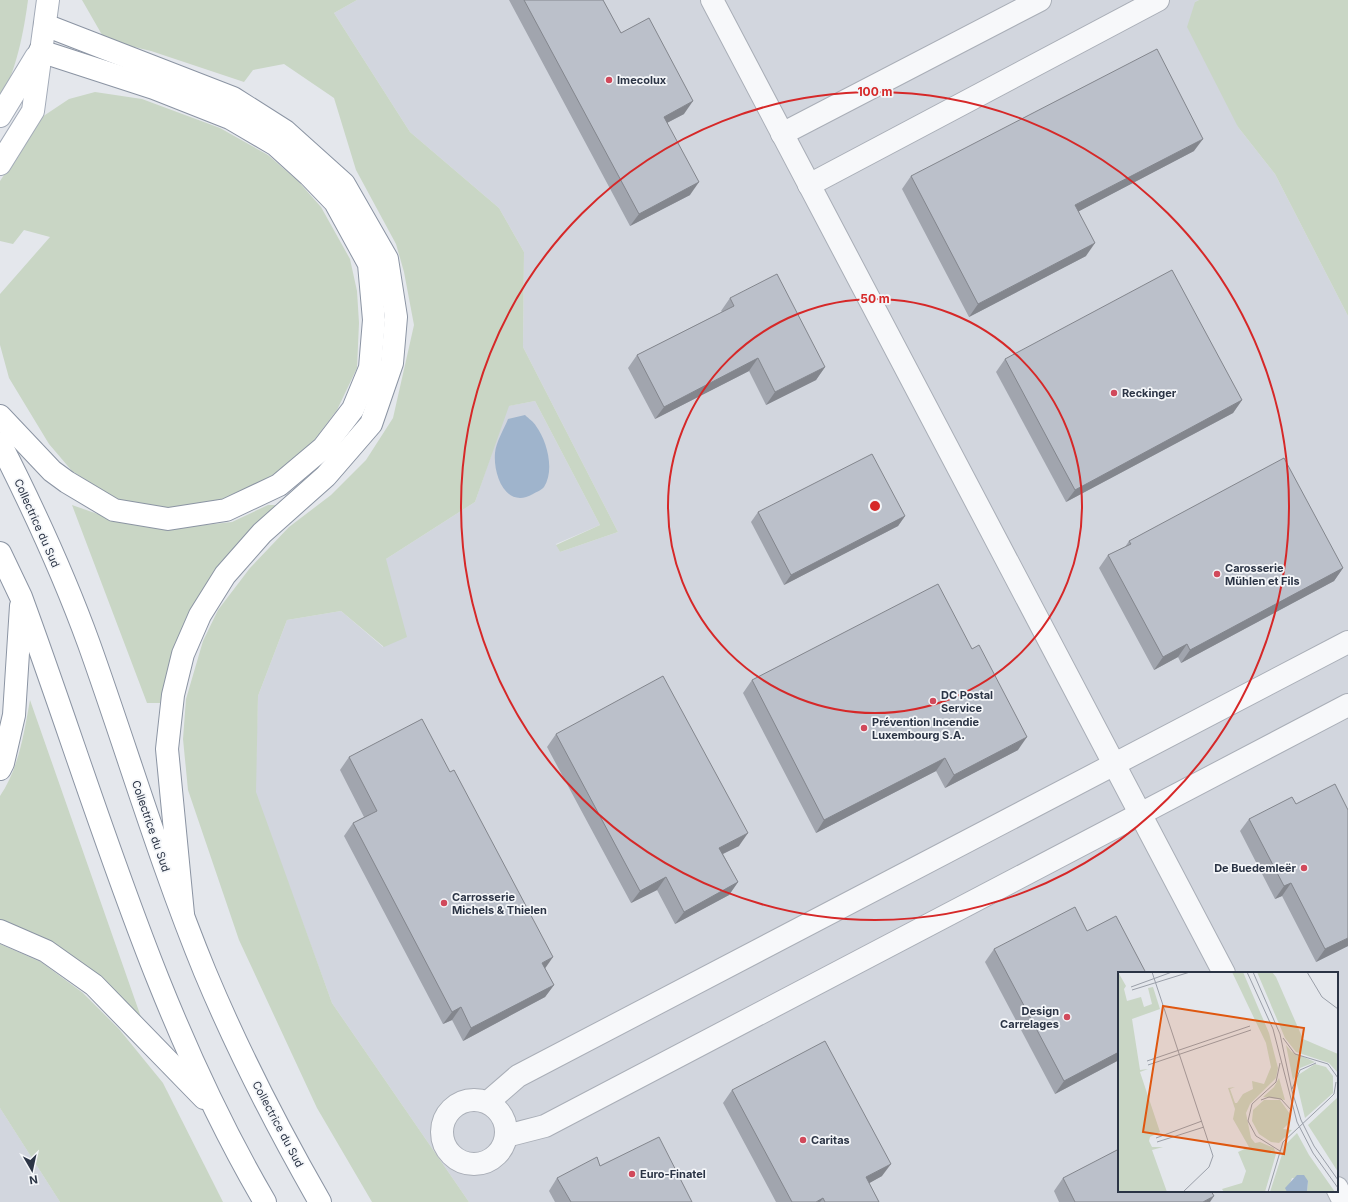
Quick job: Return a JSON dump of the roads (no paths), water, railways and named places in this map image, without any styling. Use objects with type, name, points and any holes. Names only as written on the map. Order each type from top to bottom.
[{"type":"main road","points":[[0,164],[33,111],[40,51],[46,25],[48,0]]},
{"type":"main road","points":[[46,25],[233,98],[285,131],[344,184],[387,259],[396,317],[392,363],[371,424],[326,476],[262,533],[225,575],[200,615],[183,654],[173,695],[167,749],[183,914]]},
{"type":"main road","points":[[0,116],[40,51]]},
{"type":"main road","points":[[0,416],[52,471],[67,482],[114,510],[168,519],[226,510],[279,485],[323,448],[353,409],[370,368],[374,320],[370,264],[335,202],[309,175],[276,145],[230,118],[154,88],[40,51]]},
{"type":"main road","name":"Collectrice du Sud","points":[[0,443],[49,547],[88,642],[160,852],[205,972],[244,1060],[288,1146],[320,1202]]},
{"type":"main road","points":[[0,553],[21,597],[127,897],[160,985],[214,1108],[265,1202]]},
{"type":"main road","points":[[0,769],[3,763],[14,715],[21,597]]},
{"type":"main road","points":[[0,931],[46,951],[94,985],[214,1108]]},
{"type":"street","points":[[712,0],[1223,972]]},
{"type":"street","points":[[782,134],[1040,0]]},
{"type":"street","points":[[809,185],[1158,0]]},
{"type":"street","points":[[488,1102],[518,1076],[1348,642]]},
{"type":"street","points":[[506,1136],[544,1126],[1348,706]]},
{"type":"street","points":[[478,1099],[488,1102],[503,1116],[506,1126],[506,1136],[503,1147],[497,1155],[488,1161],[478,1164],[466,1164],[456,1159],[448,1152],[443,1142],[443,1121],[456,1104],[467,1100],[478,1099]]},
{"type":"street","points":[[1338,1190],[1344,1202]]},
{"type":"water","points":[[525,415],[533,422],[543,439],[548,456],[549,472],[544,487],[524,498],[515,497],[503,488],[496,471],[495,453],[498,440],[508,419]]},
{"type":"place","name":"Imecolux","points":[[609,80]]},
{"type":"place","name":"Reckinger","points":[[1114,393]]},
{"type":"place","name":"Carosserie Mühlen et Fils","points":[[1217,574]]},
{"type":"place","name":"DC Postal Service","points":[[933,701]]},
{"type":"place","name":"Prévention Incendie Luxembourg S.A.","points":[[864,728]]},
{"type":"place","name":"De Buedemleër","points":[[1304,868]]},
{"type":"place","name":"Carrosserie Michels & Thielen","points":[[444,903]]},
{"type":"place","name":"Design Carrelages","points":[[1067,1017]]},
{"type":"place","name":"Caritas","points":[[803,1140]]},
{"type":"place","name":"Euro-Finatel","points":[[632,1174]]}]
